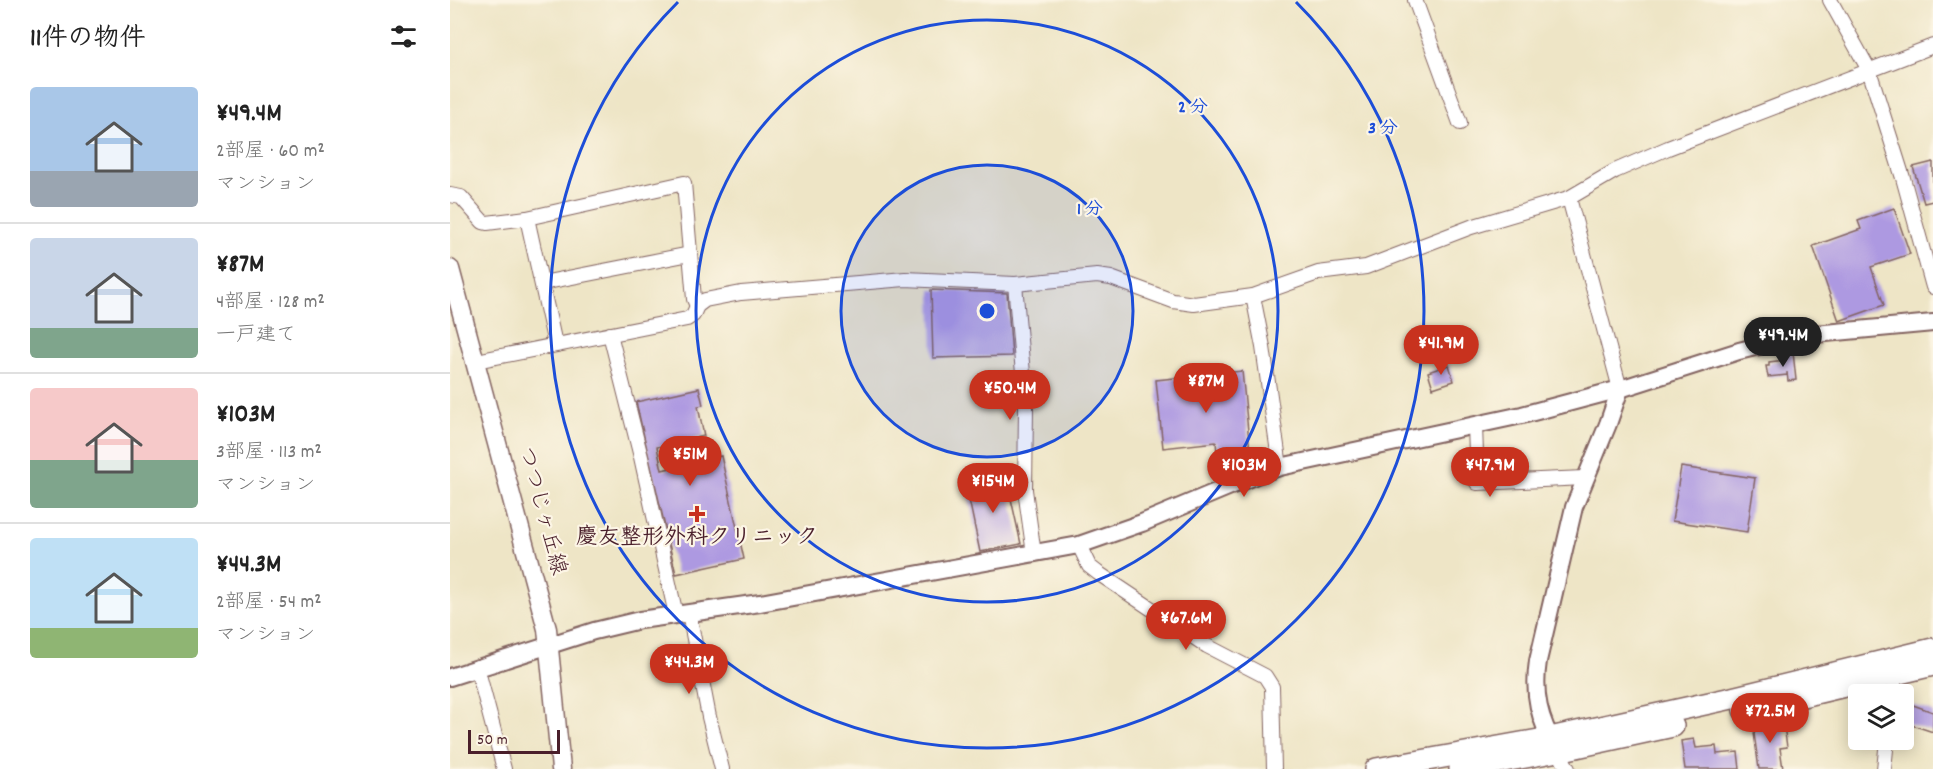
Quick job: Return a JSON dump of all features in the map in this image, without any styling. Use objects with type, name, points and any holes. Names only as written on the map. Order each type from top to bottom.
[{"type":"highway","points":[[1376,769],[1559,753],[1732,698],[1933,649]]},
{"type":"highway","points":[[1896,684],[1933,665]]},
{"type":"highway","points":[[1460,769],[1559,753],[1848,694]]},
{"type":"main road","name":"つつじヶ丘線","points":[[450,269],[456,310],[476,361],[550,645],[561,769]]},
{"type":"street","points":[[1415,0],[1460,123]]},
{"type":"street","points":[[1830,0],[1869,70],[1903,178],[1933,287]]},
{"type":"street","points":[[476,361],[687,319],[705,300],[741,293],[868,282],[905,279],[1015,284],[1097,276],[1112,278],[1173,301],[1194,304],[1253,296],[1318,273],[1366,267],[1471,227],[1569,198],[1615,171],[1668,147],[1933,46]]},
{"type":"street","points":[[450,195],[461,197],[487,224],[527,218],[684,183],[694,299],[697,306]]},
{"type":"street","points":[[1559,753],[1538,708],[1535,678],[1571,519],[1584,478],[1608,424],[1620,389],[1569,198]]},
{"type":"street","points":[[527,218],[555,344]]},
{"type":"street","points":[[542,283],[690,254]]},
{"type":"street","points":[[1015,284],[1026,407],[1025,490],[1034,554]]},
{"type":"street","points":[[1253,296],[1263,347],[1280,467]]},
{"type":"street","points":[[450,677],[616,626],[760,603],[1079,545],[1133,526],[1280,467],[1475,425],[1620,389],[1739,351],[1787,339],[1815,334],[1933,323]]},
{"type":"street","points":[[610,334],[722,769]]},
{"type":"street","points":[[1475,425],[1477,483],[1584,478]]},
{"type":"street","points":[[1079,545],[1089,566],[1098,573],[1207,646],[1265,675],[1272,687],[1274,769]]},
{"type":"street","points":[[477,667],[504,769]]},
{"type":"street","points":[[1884,769],[1886,750]]},
{"type":"building","points":[[1933,162],[1933,201],[1924,203],[1913,167]]},
{"type":"building","points":[[1894,208],[1910,254],[1871,267],[1884,305],[1839,321],[1813,246],[1861,229],[1858,221]]},
{"type":"building","points":[[931,290],[1007,293],[1012,356],[933,358]]},
{"type":"building","points":[[1793,352],[1796,380],[1788,381],[1787,372],[1787,375],[1768,377],[1766,366],[1769,366],[1769,362],[1785,360],[1784,353]]},
{"type":"building","points":[[1449,365],[1454,381],[1433,388],[1428,372]]},
{"type":"building","points":[[1242,371],[1251,461],[1218,464],[1216,442],[1163,448],[1156,380]]},
{"type":"building","name":"慶友整形外科クリニック","points":[[699,388],[703,405],[698,406],[704,436],[657,447],[662,470],[721,456],[744,559],[676,574],[636,402]]},
{"type":"building","points":[[1681,467],[1755,478],[1747,532],[1672,521]]},
{"type":"building","points":[[1006,476],[1021,544],[980,552],[966,485]]},
{"type":"building","points":[[1914,705],[1933,712],[1933,732],[1914,726]]},
{"type":"building","points":[[1783,719],[1787,747],[1780,748],[1783,769],[1759,769],[1754,733],[1763,722]]},
{"type":"building","points":[[1694,739],[1696,748],[1716,746],[1717,754],[1738,752],[1740,769],[1685,769],[1681,741]]},
{"type":"place","name":"慶友整形外科クリニック","points":[[697,514]]}]
